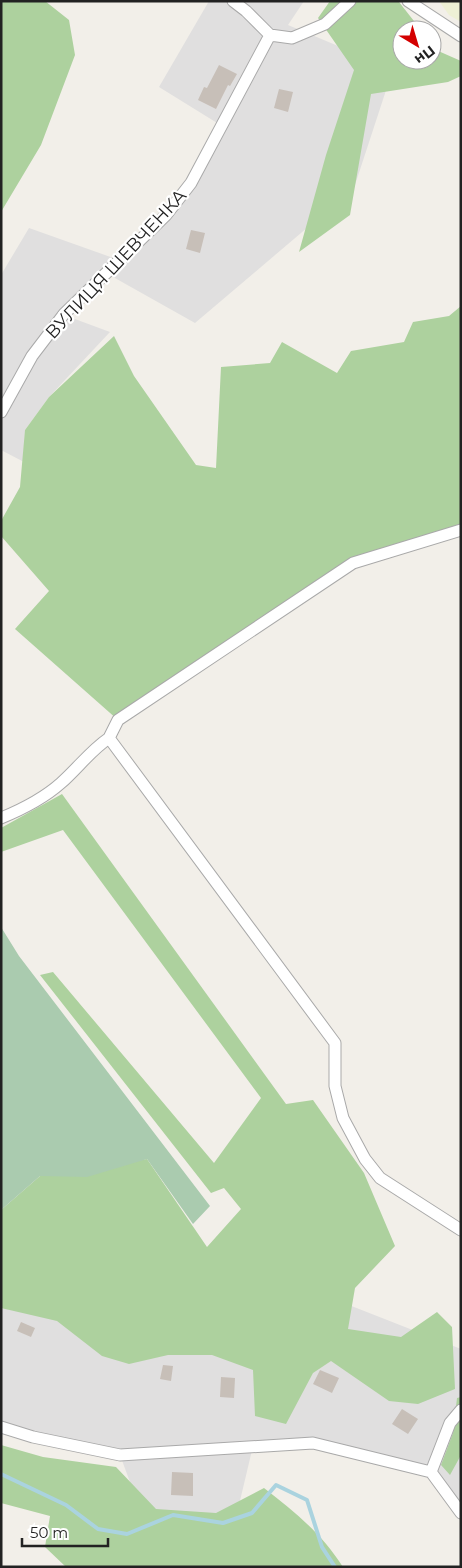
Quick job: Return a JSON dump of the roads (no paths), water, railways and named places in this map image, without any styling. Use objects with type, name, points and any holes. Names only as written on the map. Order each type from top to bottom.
[{"type":"street","points":[[233,1],[270,35],[292,38],[325,24],[350,1]]},
{"type":"street","points":[[408,1],[461,36]]},
{"type":"street","name":"ВУЛИЦЯ ШЕВЧЕНКА","points":[[1,412],[32,356],[64,314],[166,215],[191,183],[270,35]]},
{"type":"street","points":[[1,818],[35,803],[61,783],[90,751],[109,738],[118,720],[354,563],[461,530]]},
{"type":"street","points":[[109,738],[335,1043],[335,1086],[343,1118],[365,1159],[380,1178],[461,1230]]},
{"type":"street","points":[[431,1472],[450,1423],[461,1410]]},
{"type":"street","points":[[1,1427],[33,1437],[120,1455],[313,1443],[431,1472],[461,1513]]},
{"type":"waterway","points":[[1,1474],[66,1505],[98,1529],[127,1534],[173,1515],[223,1523],[252,1513],[276,1485],[307,1500],[322,1547],[335,1567]]}]
